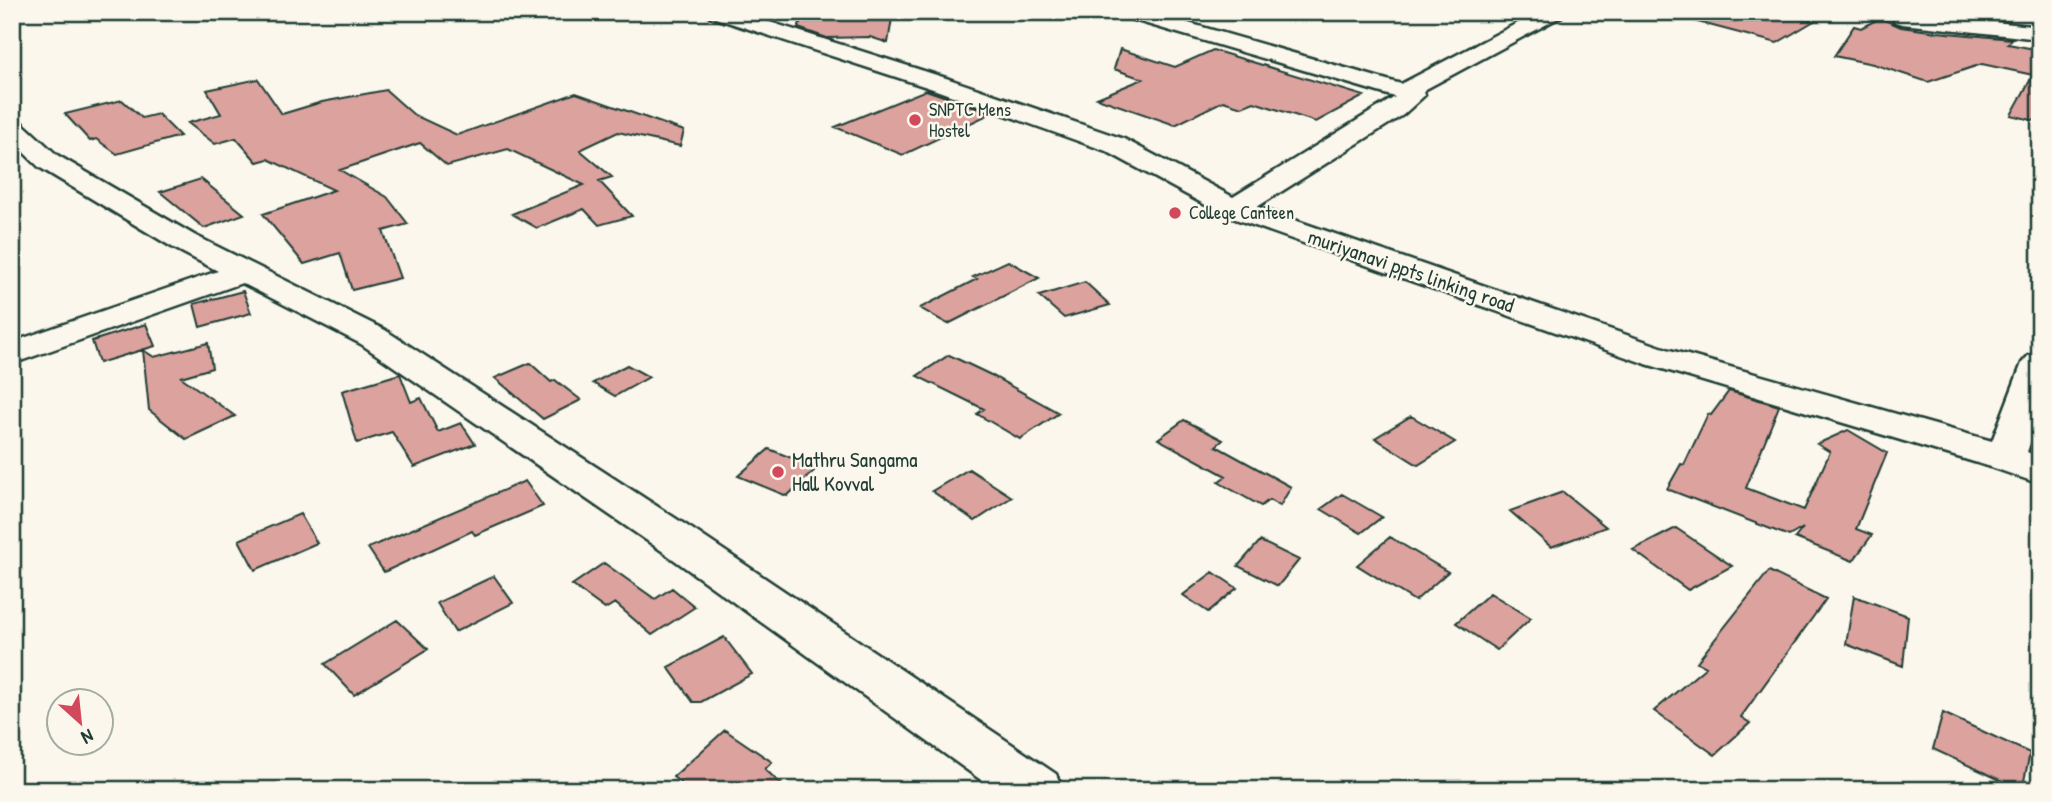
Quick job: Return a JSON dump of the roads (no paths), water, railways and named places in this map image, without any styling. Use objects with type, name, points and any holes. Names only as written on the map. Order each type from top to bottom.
[{"type":"street","name":"muriyanavi ppts linking road","points":[[716,12],[941,83],[1115,145],[1234,209],[1658,357],[2005,458],[2040,471]]},
{"type":"street","points":[[1128,12],[1413,95]]},
{"type":"street","points":[[1413,95],[1411,87],[1555,12]]},
{"type":"street","points":[[1902,18],[2040,33]]},
{"type":"street","points":[[1234,209],[1394,110],[1413,95]]},
{"type":"street","points":[[12,127],[48,161],[183,241],[373,337],[677,540],[1037,790]]},
{"type":"street","points":[[12,354],[244,272]]},
{"type":"street","points":[[2005,458],[2040,363]]},
{"type":"place","name":"SNPTC Mens Hostel","points":[[915,120]]},
{"type":"place","name":"College Canteen","points":[[1175,213]]},
{"type":"place","name":"Mathru Sangama Hall Kovval","points":[[778,472]]}]
